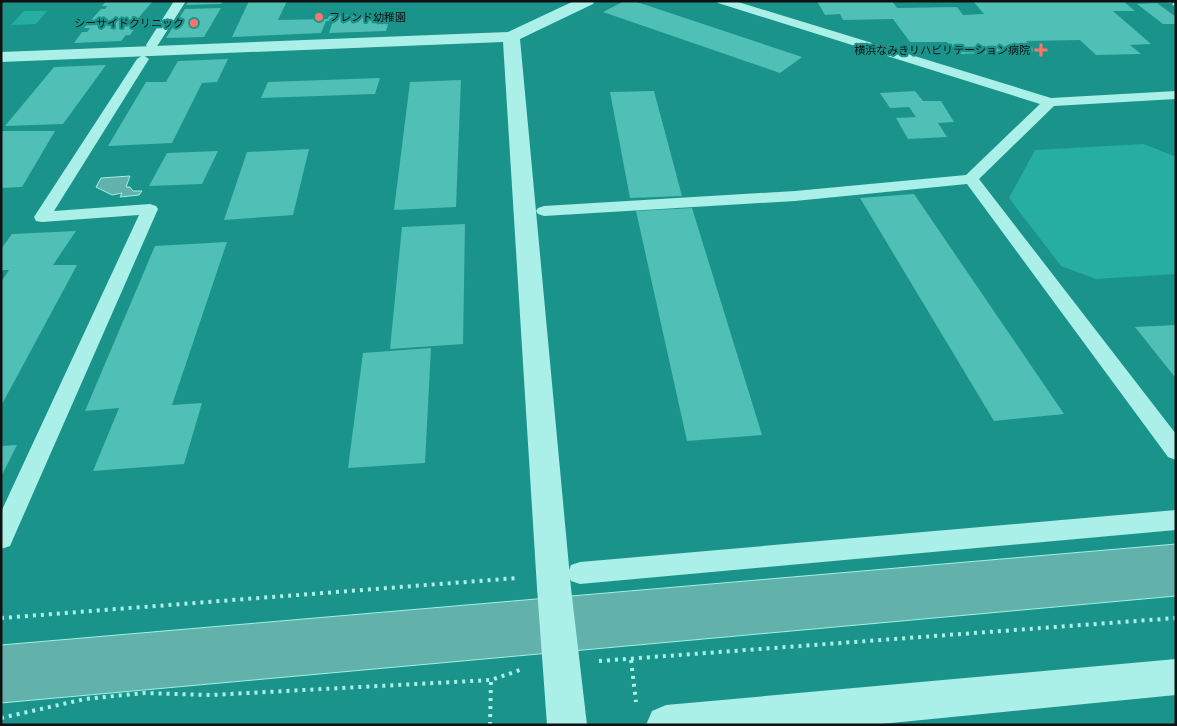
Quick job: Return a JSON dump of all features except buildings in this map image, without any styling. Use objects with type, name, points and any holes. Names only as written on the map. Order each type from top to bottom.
[{"type":"street","points":[[1,538],[150,209],[42,216],[180,1]]},
{"type":"street","points":[[1,57],[511,37],[586,1]]},
{"type":"street","points":[[722,1],[1050,102],[1176,95]]},
{"type":"street","points":[[511,37],[562,579],[559,650],[567,725]]},
{"type":"street","points":[[544,211],[795,196],[970,179],[1050,102]]},
{"type":"street","points":[[970,179],[1176,451]]},
{"type":"street","points":[[562,579],[1176,520]]},
{"type":"street","points":[[651,716],[1176,678]]},
{"type":"path","points":[[1169,1],[1176,6]]},
{"type":"path","points":[[1,618],[562,579]]},
{"type":"path","points":[[631,660],[651,716]]},
{"type":"path","points":[[490,725],[491,680]]},
{"type":"green space","points":[[24,11],[47,11],[36,24],[11,25]]},
{"type":"green space","points":[[1144,144],[1176,157],[1176,274],[1096,279],[1061,266],[1009,198],[1035,150]]},
{"type":"water","points":[[130,176],[126,187],[130,187],[133,191],[142,191],[139,195],[120,197],[122,193],[112,195],[96,187],[101,178]]},
{"type":"water","points":[[1176,544],[1176,596],[1,703],[1,645]]},
{"type":"place","name":"フレンド幼稚園","points":[[319,17]]},
{"type":"place","name":"シーサイドクリニック","points":[[194,23]]},
{"type":"place","name":"横浜なみきリハビリテーション病院","points":[[1041,50]]}]
